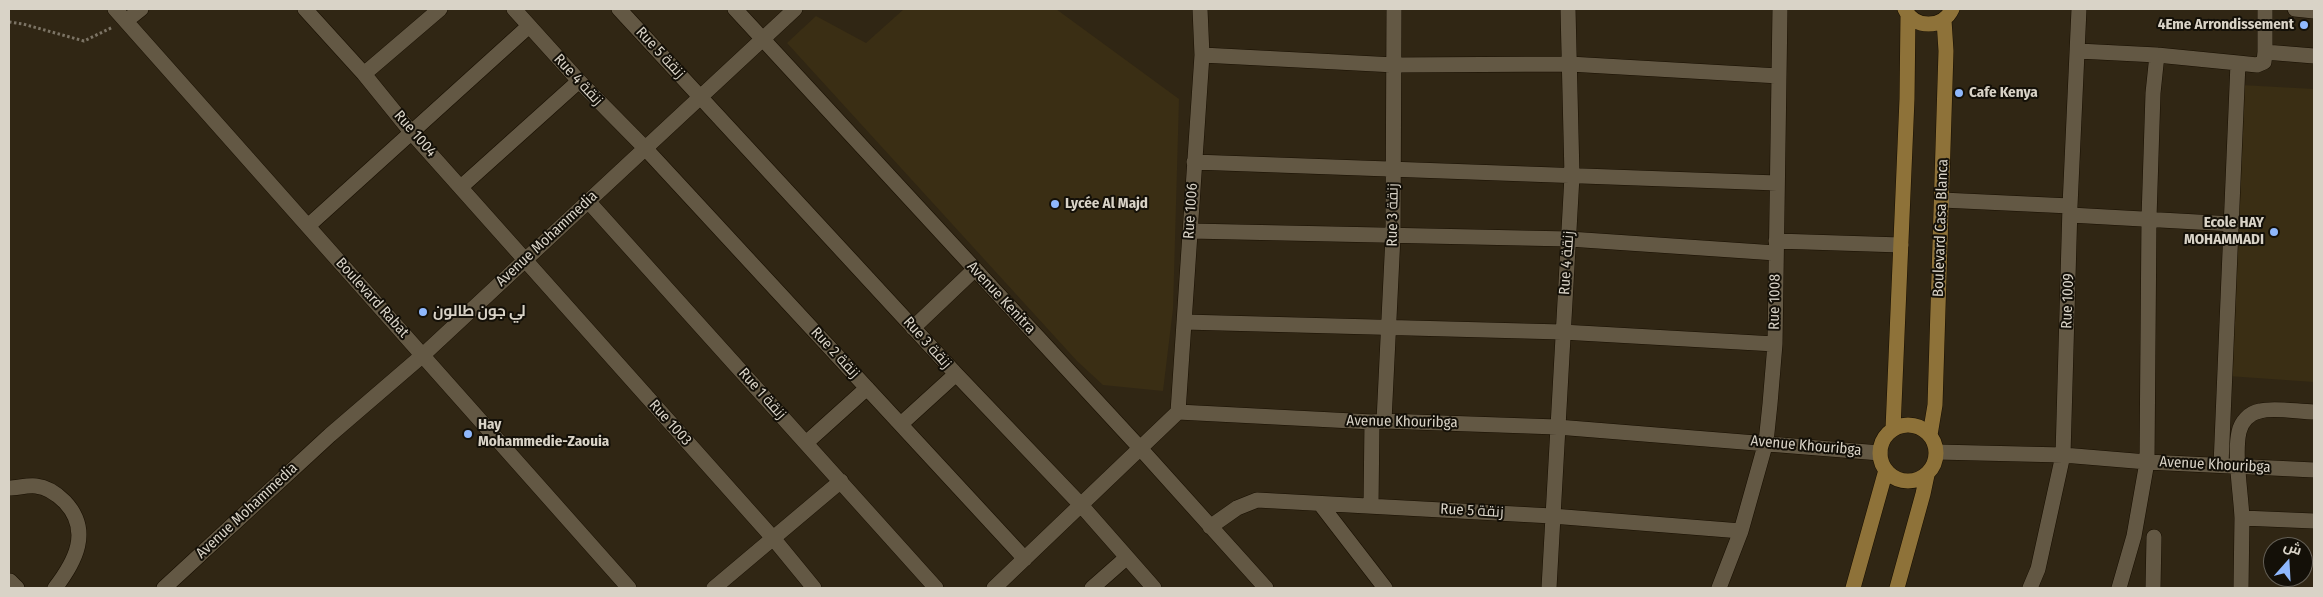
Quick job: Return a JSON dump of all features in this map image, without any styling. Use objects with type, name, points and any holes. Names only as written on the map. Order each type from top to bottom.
[{"type":"main road","points":[[1906,12],[1915,21],[1925,24],[1935,24],[1948,14]]},
{"type":"main road","points":[[1893,429],[1901,244],[1906,12]]},
{"type":"main road","name":"Boulevard Casa Blanca","points":[[1930,435],[1934,405],[1948,14]]},
{"type":"main road","points":[[1854,588],[1886,470],[1880,453],[1881,444],[1893,429],[1913,426],[1922,429],[1930,435],[1936,452],[1935,461],[1927,475],[1899,588]]},
{"type":"main road","points":[[1886,470],[1901,480],[1910,481],[1927,475]]},
{"type":"street","name":"Boulevard Rabat","points":[[116,9],[629,588]]},
{"type":"street","points":[[126,21],[141,9]]},
{"type":"street","name":"Rue 1004","points":[[305,9],[364,74],[411,132],[525,260]]},
{"type":"street","points":[[364,74],[440,9]]},
{"type":"street","name":"Rue 4 زنقة","points":[[514,9],[579,82],[645,148]]},
{"type":"street","name":"Rue 5 زنقة","points":[[619,9],[700,96]]},
{"type":"street","name":"Avenue Kenitra","points":[[735,9],[1140,448],[1266,588]]},
{"type":"street","name":"Avenue Mohammedia","points":[[164,588],[330,435],[423,355],[795,9]]},
{"type":"street","name":"Rue 1006","points":[[1178,412],[1202,55],[1200,9]]},
{"type":"street","name":"Rue 3 زنقة","points":[[1371,505],[1378,421],[1389,328],[1393,236],[1394,9]]},
{"type":"street","name":"Rue 4 زنقة","points":[[1549,588],[1572,176],[1568,9]]},
{"type":"street","name":"Rue 1008","points":[[1719,588],[1741,531],[1766,442],[1775,344],[1780,9]]},
{"type":"street","name":"Rue 1009","points":[[2030,588],[2038,569],[2063,455],[2070,211],[2079,9]]},
{"type":"street","points":[[2078,51],[2157,55],[2261,64],[2264,62],[2265,52],[2265,9]]},
{"type":"street","points":[[2295,9],[2314,11]]},
{"type":"street","points":[[308,226],[528,26]]},
{"type":"street","points":[[2265,52],[2314,56]]},
{"type":"street","points":[[1202,55],[1395,65],[1569,64],[1779,76]]},
{"type":"street","points":[[2119,588],[2134,536],[2147,462],[2152,93],[2157,55]]},
{"type":"street","points":[[2222,465],[2238,63]]},
{"type":"street","points":[[461,187],[579,82]]},
{"type":"street","name":"Rue 3 زنقة","points":[[700,96],[913,328],[1081,505],[1154,588]]},
{"type":"street","name":"Rue 2 زنقة","points":[[645,148],[1025,559]]},
{"type":"street","points":[[1194,162],[1777,183]]},
{"type":"street","points":[[1942,200],[2233,224]]},
{"type":"street","name":"Rue 1 زنقة","points":[[588,201],[936,588]]},
{"type":"street","points":[[1190,231],[1776,247],[1901,244]]},
{"type":"street","name":"Rue 1003","points":[[525,260],[773,538],[814,588]]},
{"type":"street","points":[[913,328],[975,269]]},
{"type":"street","points":[[1184,322],[1562,332],[1775,344]]},
{"type":"street","points":[[901,424],[956,374]]},
{"type":"street","points":[[806,443],[867,388]]},
{"type":"street","points":[[2241,588],[2242,518],[2239,433],[2242,423],[2250,415],[2260,410],[2314,412]]},
{"type":"street","points":[[994,588],[1178,412]]},
{"type":"street","name":"Avenue Khouribga","points":[[1178,412],[1558,427],[1766,442],[1880,453]]},
{"type":"street","name":"Avenue Khouribga","points":[[1936,452],[2063,455],[2147,462],[2314,470]]},
{"type":"street","points":[[714,588],[841,481]]},
{"type":"street","points":[[9,488],[37,486],[58,494],[71,509],[77,521],[80,528],[75,559],[55,588]]},
{"type":"street","name":"Rue 5 زنقة","points":[[1210,527],[1237,508],[1257,500],[1321,505],[1371,505],[1552,516],[1741,531]]},
{"type":"street","points":[[1321,505],[1385,588]]},
{"type":"street","points":[[2242,518],[2314,520]]},
{"type":"street","points":[[2153,588],[2154,537]]},
{"type":"street","points":[[1092,588],[1126,558]]},
{"type":"path","points":[[9,22],[84,41],[126,21]]},
{"type":"shaded area","name":"Lycée Al Majd","points":[[904,9],[1056,9],[1179,99],[1173,309],[1163,391],[1103,385],[1077,361],[787,43],[816,16],[866,43]]},
{"type":"shaded area","name":"Ecole HAY MOHAMMADI","points":[[2241,85],[2314,89],[2314,382],[2228,376]]},
{"type":"place","name":"4Eme Arrondissement","points":[[2304,25]]},
{"type":"place","name":"Cafe Kenya","points":[[1959,93]]},
{"type":"place","name":"Lycée Al Majd","points":[[1055,204]]},
{"type":"place","name":"Ecole HAY MOHAMMADI","points":[[2274,232]]},
{"type":"place","name":"لي جون طالون","points":[[423,312]]},
{"type":"place","name":"Hay Mohammedie-Zaouia","points":[[468,434]]}]
